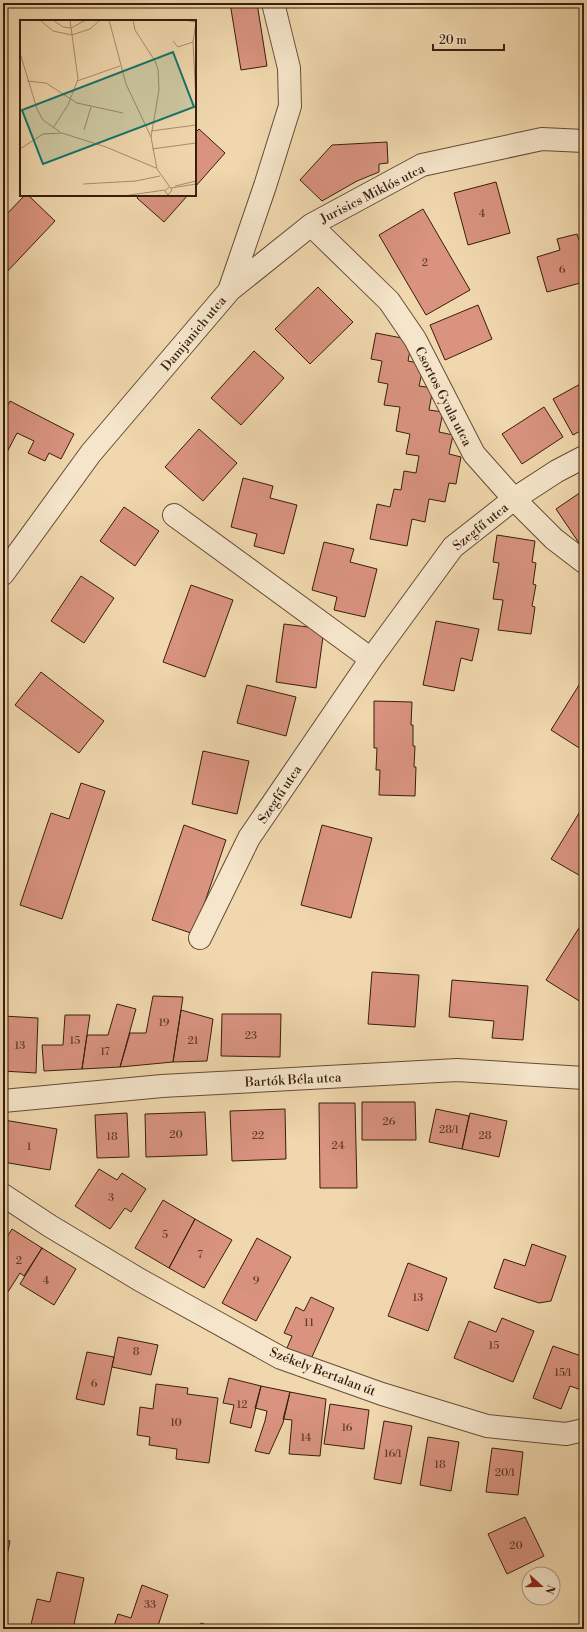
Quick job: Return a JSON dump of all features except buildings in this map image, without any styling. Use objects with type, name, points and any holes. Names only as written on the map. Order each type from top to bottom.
[{"type":"street","name":"Damjanich utca","points":[[3,574],[91,453],[229,291],[265,186],[290,106],[289,68],[273,3]]},
{"type":"street","name":"Jurisics Miklós utca","points":[[229,291],[311,225],[422,165],[542,140],[584,141]]},
{"type":"street","name":"Csortos Gyula utca","points":[[311,225],[389,301],[415,339],[474,454],[514,499],[554,539],[584,562]]},
{"type":"street","name":"Szegfű utca","points":[[200,938],[249,838],[371,659],[453,546],[514,499],[557,471],[584,457]]},
{"type":"street","points":[[174,515],[371,659]]},
{"type":"street","name":"Bartók Béla utca","points":[[3,1101],[162,1086],[457,1070],[584,1078]]},
{"type":"street","name":"Székely Bertalan út","points":[[3,1195],[50,1226],[140,1280],[281,1358],[382,1394],[486,1426],[566,1434],[584,1430]]}]
